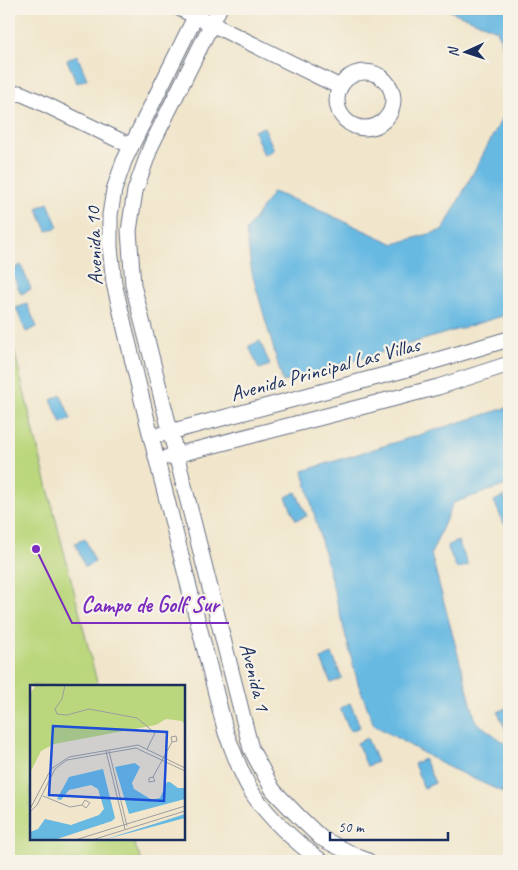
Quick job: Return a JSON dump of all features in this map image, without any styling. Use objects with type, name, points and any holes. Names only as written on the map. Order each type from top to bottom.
[{"type":"street","points":[[181,9],[198,12],[212,23],[340,87]]},
{"type":"street","name":"Avenida 10","points":[[177,454],[133,285],[129,231],[135,191],[151,146],[219,9]]},
{"type":"street","name":"Avenida 10","points":[[157,460],[114,283],[110,215],[114,190],[124,161],[198,12]]},
{"type":"street","points":[[9,95],[20,93],[131,146]]},
{"type":"street","points":[[112,261],[131,259]]},
{"type":"street","name":"Avenida Principal Las Villas","points":[[151,437],[400,371],[509,339]]},
{"type":"street","points":[[157,460],[438,387],[509,364]]},
{"type":"street","name":"Avenida 1","points":[[177,454],[251,749],[273,790],[298,817],[321,838],[368,861]]},
{"type":"street","name":"Avenida 1","points":[[157,460],[226,734],[239,767],[255,796],[270,815],[304,849],[321,861]]},
{"type":"green space","points":[[9,329],[98,685],[30,685],[30,840],[133,840],[142,861],[9,861]]},
{"type":"water","points":[[445,9],[509,9],[509,63],[497,30]]},
{"type":"water","points":[[77,55],[87,79],[77,83],[67,60]]},
{"type":"water","points":[[509,105],[509,314],[283,382],[252,273],[246,231],[273,192],[310,206],[394,244],[443,230]]},
{"type":"water","points":[[264,127],[274,150],[264,155],[254,131]]},
{"type":"water","points":[[48,203],[58,227],[47,231],[37,208]]},
{"type":"water","points":[[21,265],[31,289],[21,294],[11,270]]},
{"type":"water","points":[[27,304],[37,327],[26,332],[16,308]]},
{"type":"water","points":[[260,341],[270,365],[259,369],[249,346]]},
{"type":"water","points":[[61,395],[71,419],[61,423],[51,400]]},
{"type":"water","points":[[509,407],[509,484],[453,503],[431,554],[476,722],[509,746],[509,795],[446,766],[374,725],[358,683],[303,471]]},
{"type":"water","points":[[296,492],[307,516],[296,520],[286,497]]},
{"type":"water","points":[[504,496],[509,508],[509,522],[504,524],[494,501]]},
{"type":"water","points":[[85,539],[95,562],[85,567],[75,543]]},
{"type":"water","points":[[458,541],[468,565],[457,569],[447,546]]},
{"type":"water","points":[[332,654],[342,678],[331,683],[321,659]]},
{"type":"water","points":[[350,703],[360,727],[350,731],[340,708]]},
{"type":"water","points":[[508,707],[509,710],[509,735],[498,712]]},
{"type":"water","points":[[367,738],[377,762],[367,766],[357,743]]},
{"type":"water","points":[[424,759],[435,783],[424,788],[414,764]]},
{"type":"place","name":"Campo de Golf Sur","points":[[36,549]]}]
